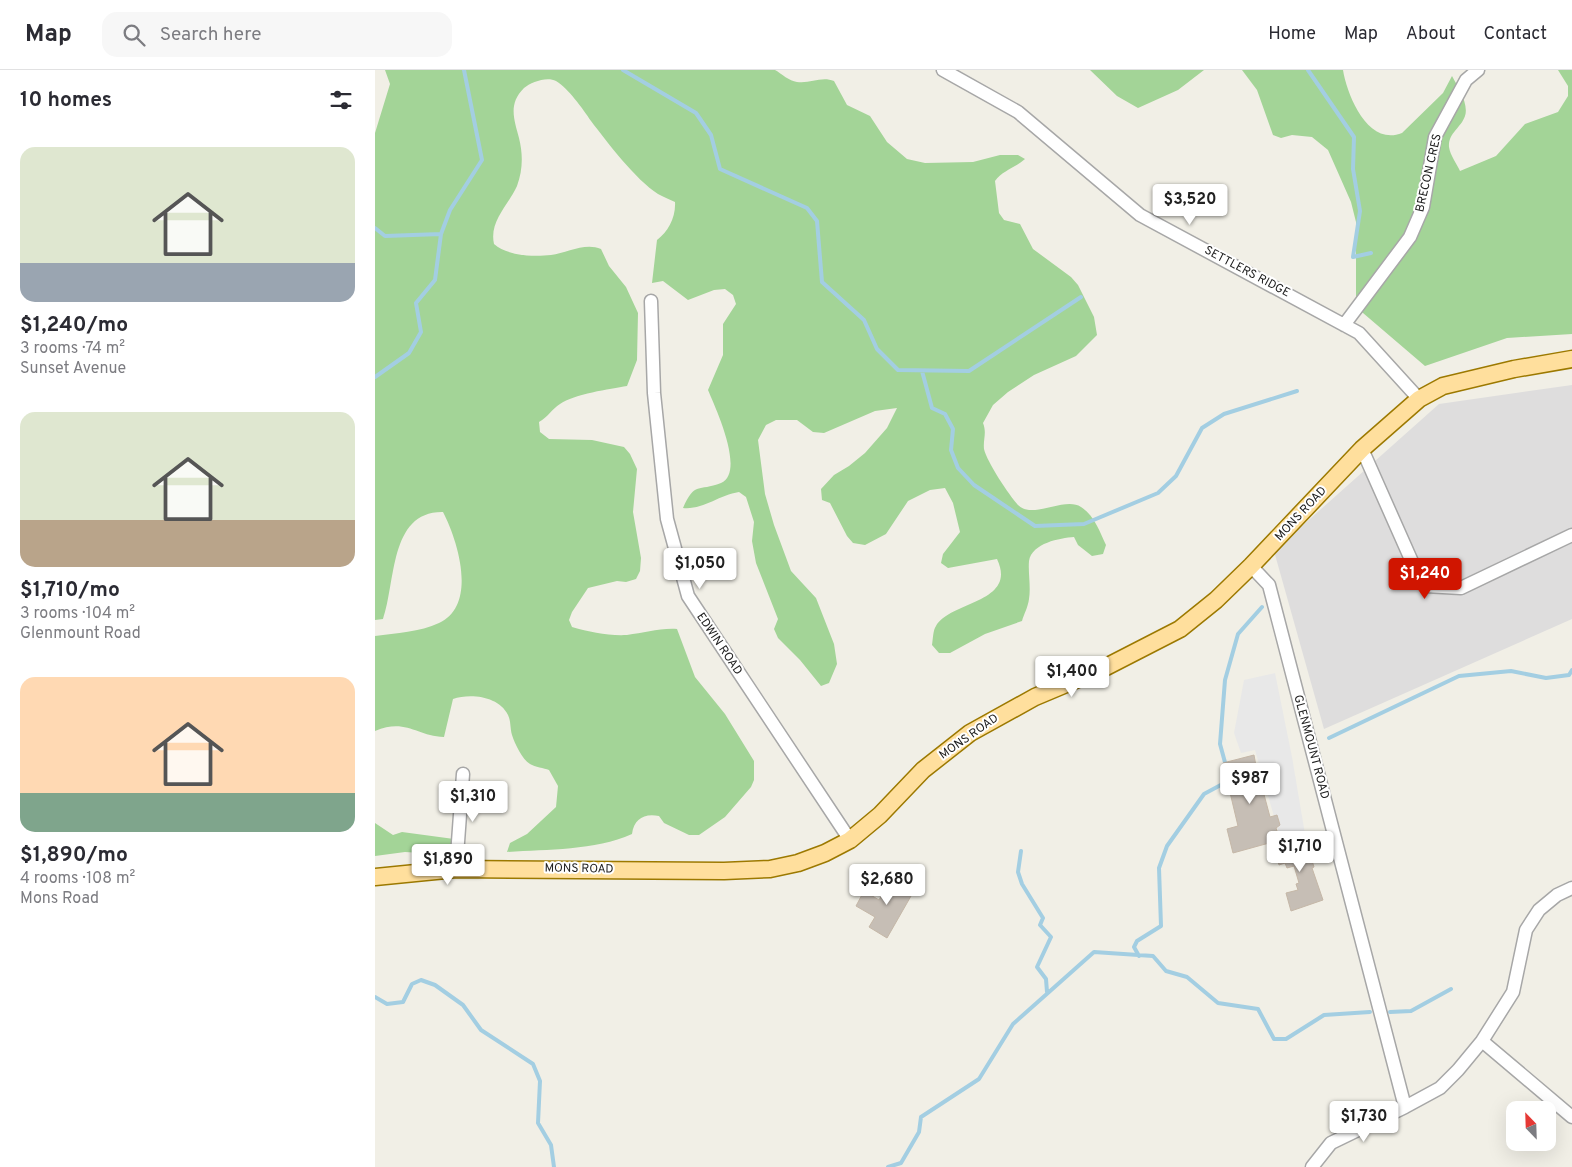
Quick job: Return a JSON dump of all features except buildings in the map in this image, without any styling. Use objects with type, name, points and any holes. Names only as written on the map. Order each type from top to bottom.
[{"type":"main road","name":"MONS ROAD","points":[[375,877],[456,869],[724,871],[770,869],[798,863],[825,853],[850,840],[880,815],[923,770],[970,733],[1035,698],[1104,668],[1180,629],[1216,600],[1251,566],[1362,449],[1419,399],[1443,386],[1572,359]]},
{"type":"street","name":"SETTLERS RIDGE","points":[[943,70],[1018,112],[1140,215],[1359,333],[1419,399]]},
{"type":"street","name":"BRECON CRES","points":[[1344,325],[1410,237],[1423,207],[1435,137],[1466,80],[1478,70]]},
{"type":"street","name":"EDWIN ROAD","points":[[651,301],[654,393],[667,519],[688,596],[850,840]]},
{"type":"street","points":[[1362,449],[1413,564],[1425,586],[1461,588],[1572,535]]},
{"type":"street","name":"GLENMOUNT ROAD","points":[[1251,566],[1269,585],[1405,1108]]},
{"type":"street","points":[[456,869],[463,774]]},
{"type":"street","points":[[1312,1167],[1331,1143],[1405,1108],[1440,1088],[1458,1070],[1482,1041],[1513,992],[1526,930],[1539,910],[1557,895],[1572,888]]},
{"type":"street","points":[[1482,1041],[1572,1117]]},
{"type":"shaded area","points":[[1572,385],[1572,619],[1324,729],[1274,551],[1439,404]]},
{"type":"shaded area","points":[[1275,673],[1305,834],[1281,841],[1255,750],[1241,753],[1234,733],[1244,680]]},
{"type":"green space","points":[[385,70],[775,70],[788,79],[797,82],[825,79],[834,81],[847,105],[870,116],[887,142],[907,159],[925,163],[973,162],[1000,155],[1018,155],[1025,159],[1002,174],[995,181],[999,213],[1004,220],[1020,224],[1033,249],[1071,277],[1078,285],[1094,317],[1097,335],[1076,356],[1034,375],[1008,392],[993,405],[983,423],[985,430],[984,449],[989,462],[1004,486],[1018,505],[1024,509],[1031,510],[1074,504],[1086,510],[1096,524],[1106,545],[1103,554],[1092,556],[1078,545],[1074,537],[1054,540],[1041,546],[1031,555],[1029,561],[1029,599],[1022,621],[985,634],[950,653],[939,653],[932,645],[936,626],[954,611],[991,593],[998,585],[1001,573],[997,559],[948,568],[941,563],[943,554],[960,532],[953,503],[945,488],[930,490],[908,501],[886,534],[865,545],[853,543],[847,536],[830,503],[822,500],[821,489],[834,475],[865,453],[887,428],[897,408],[875,411],[824,433],[813,432],[797,420],[776,420],[766,425],[758,440],[765,494],[791,571],[816,598],[834,644],[837,664],[829,683],[821,686],[800,660],[778,638],[774,629],[778,619],[756,563],[752,541],[754,522],[746,497],[739,492],[697,507],[683,508],[694,491],[721,483],[728,477],[731,466],[727,439],[708,390],[723,355],[723,324],[736,304],[733,295],[725,289],[714,290],[688,300],[663,281],[652,283],[657,240],[671,224],[675,202],[649,188],[631,170],[561,84],[548,79],[539,80],[531,84],[519,94],[514,106],[514,118],[522,162],[517,186],[494,228],[494,244],[506,251],[529,256],[551,255],[589,247],[601,249],[609,266],[626,287],[638,313],[637,360],[627,386],[592,392],[566,400],[539,422],[540,432],[549,439],[592,440],[624,447],[630,454],[637,469],[633,512],[641,558],[640,571],[636,579],[626,582],[617,581],[588,588],[572,612],[569,620],[572,627],[613,635],[677,629],[695,677],[725,714],[754,761],[754,780],[751,787],[725,817],[699,835],[689,835],[664,823],[659,816],[649,815],[637,821],[632,834],[602,844],[507,852],[510,843],[527,834],[556,807],[558,786],[549,770],[530,764],[522,755],[513,739],[509,717],[504,709],[491,700],[475,696],[460,697],[453,699],[444,737],[395,726],[375,731],[375,636],[416,630],[439,623],[451,614],[458,602],[461,588],[459,555],[449,524],[443,512],[425,515],[413,523],[404,536],[393,569],[383,619],[375,620],[375,133],[390,84]]},
{"type":"green space","points":[[1090,70],[1204,70],[1178,90],[1138,108],[1117,96]]},
{"type":"green space","points":[[1242,70],[1343,70],[1354,105],[1361,116],[1369,126],[1379,133],[1390,135],[1402,133],[1443,93],[1452,76],[1462,96],[1466,111],[1463,120],[1449,142],[1451,153],[1460,171],[1496,156],[1525,124],[1558,112],[1568,96],[1568,86],[1558,70],[1572,70],[1572,334],[1507,338],[1425,366],[1356,307],[1356,222],[1351,202],[1328,150],[1312,137],[1292,135],[1281,138],[1273,135],[1257,90]]},
{"type":"green space","points":[[375,823],[393,835],[402,832],[454,839],[453,855],[405,852],[375,856]]},
{"type":"waterway","points":[[375,377],[409,353],[421,332],[416,303],[435,280],[441,234],[450,210],[482,160],[464,70]]},
{"type":"waterway","points":[[623,70],[696,113],[711,135],[720,169],[807,208],[817,221],[822,282],[864,320],[877,349],[898,370],[969,371],[1081,297]]},
{"type":"waterway","points":[[1308,70],[1354,137],[1353,169],[1360,211],[1353,257],[1371,253]]},
{"type":"waterway","points":[[375,228],[385,236],[441,234]]},
{"type":"waterway","points":[[922,371],[932,408],[945,414],[953,429],[951,450],[958,468],[974,485],[1035,526],[1084,524],[1158,493],[1176,476],[1202,428],[1224,414],[1297,391]]},
{"type":"waterway","points":[[1226,766],[1220,744],[1225,680],[1238,634],[1262,607]]},
{"type":"waterway","points":[[1329,738],[1459,676],[1511,671],[1546,678],[1569,675],[1572,670]]},
{"type":"waterway","points":[[1139,956],[1134,947],[1137,941],[1161,926],[1159,868],[1167,846],[1204,794],[1230,780]]},
{"type":"waterway","points":[[1021,851],[1018,872],[1022,884],[1043,918],[1040,925],[1051,937],[1037,967],[1046,979],[1047,992]]},
{"type":"waterway","points":[[888,1167],[901,1163],[919,1132],[921,1117],[979,1079],[1013,1024],[1094,952],[1153,956],[1166,971],[1187,977],[1218,1003],[1258,1009],[1274,1039],[1286,1039],[1324,1015],[1370,1012]]},
{"type":"waterway","points":[[375,997],[387,1004],[403,1002],[412,984],[421,980],[435,985],[463,1005],[481,1030],[533,1064],[540,1081],[538,1123],[551,1145],[554,1167]]},
{"type":"waterway","points":[[1390,1012],[1411,1011],[1451,989]]}]
